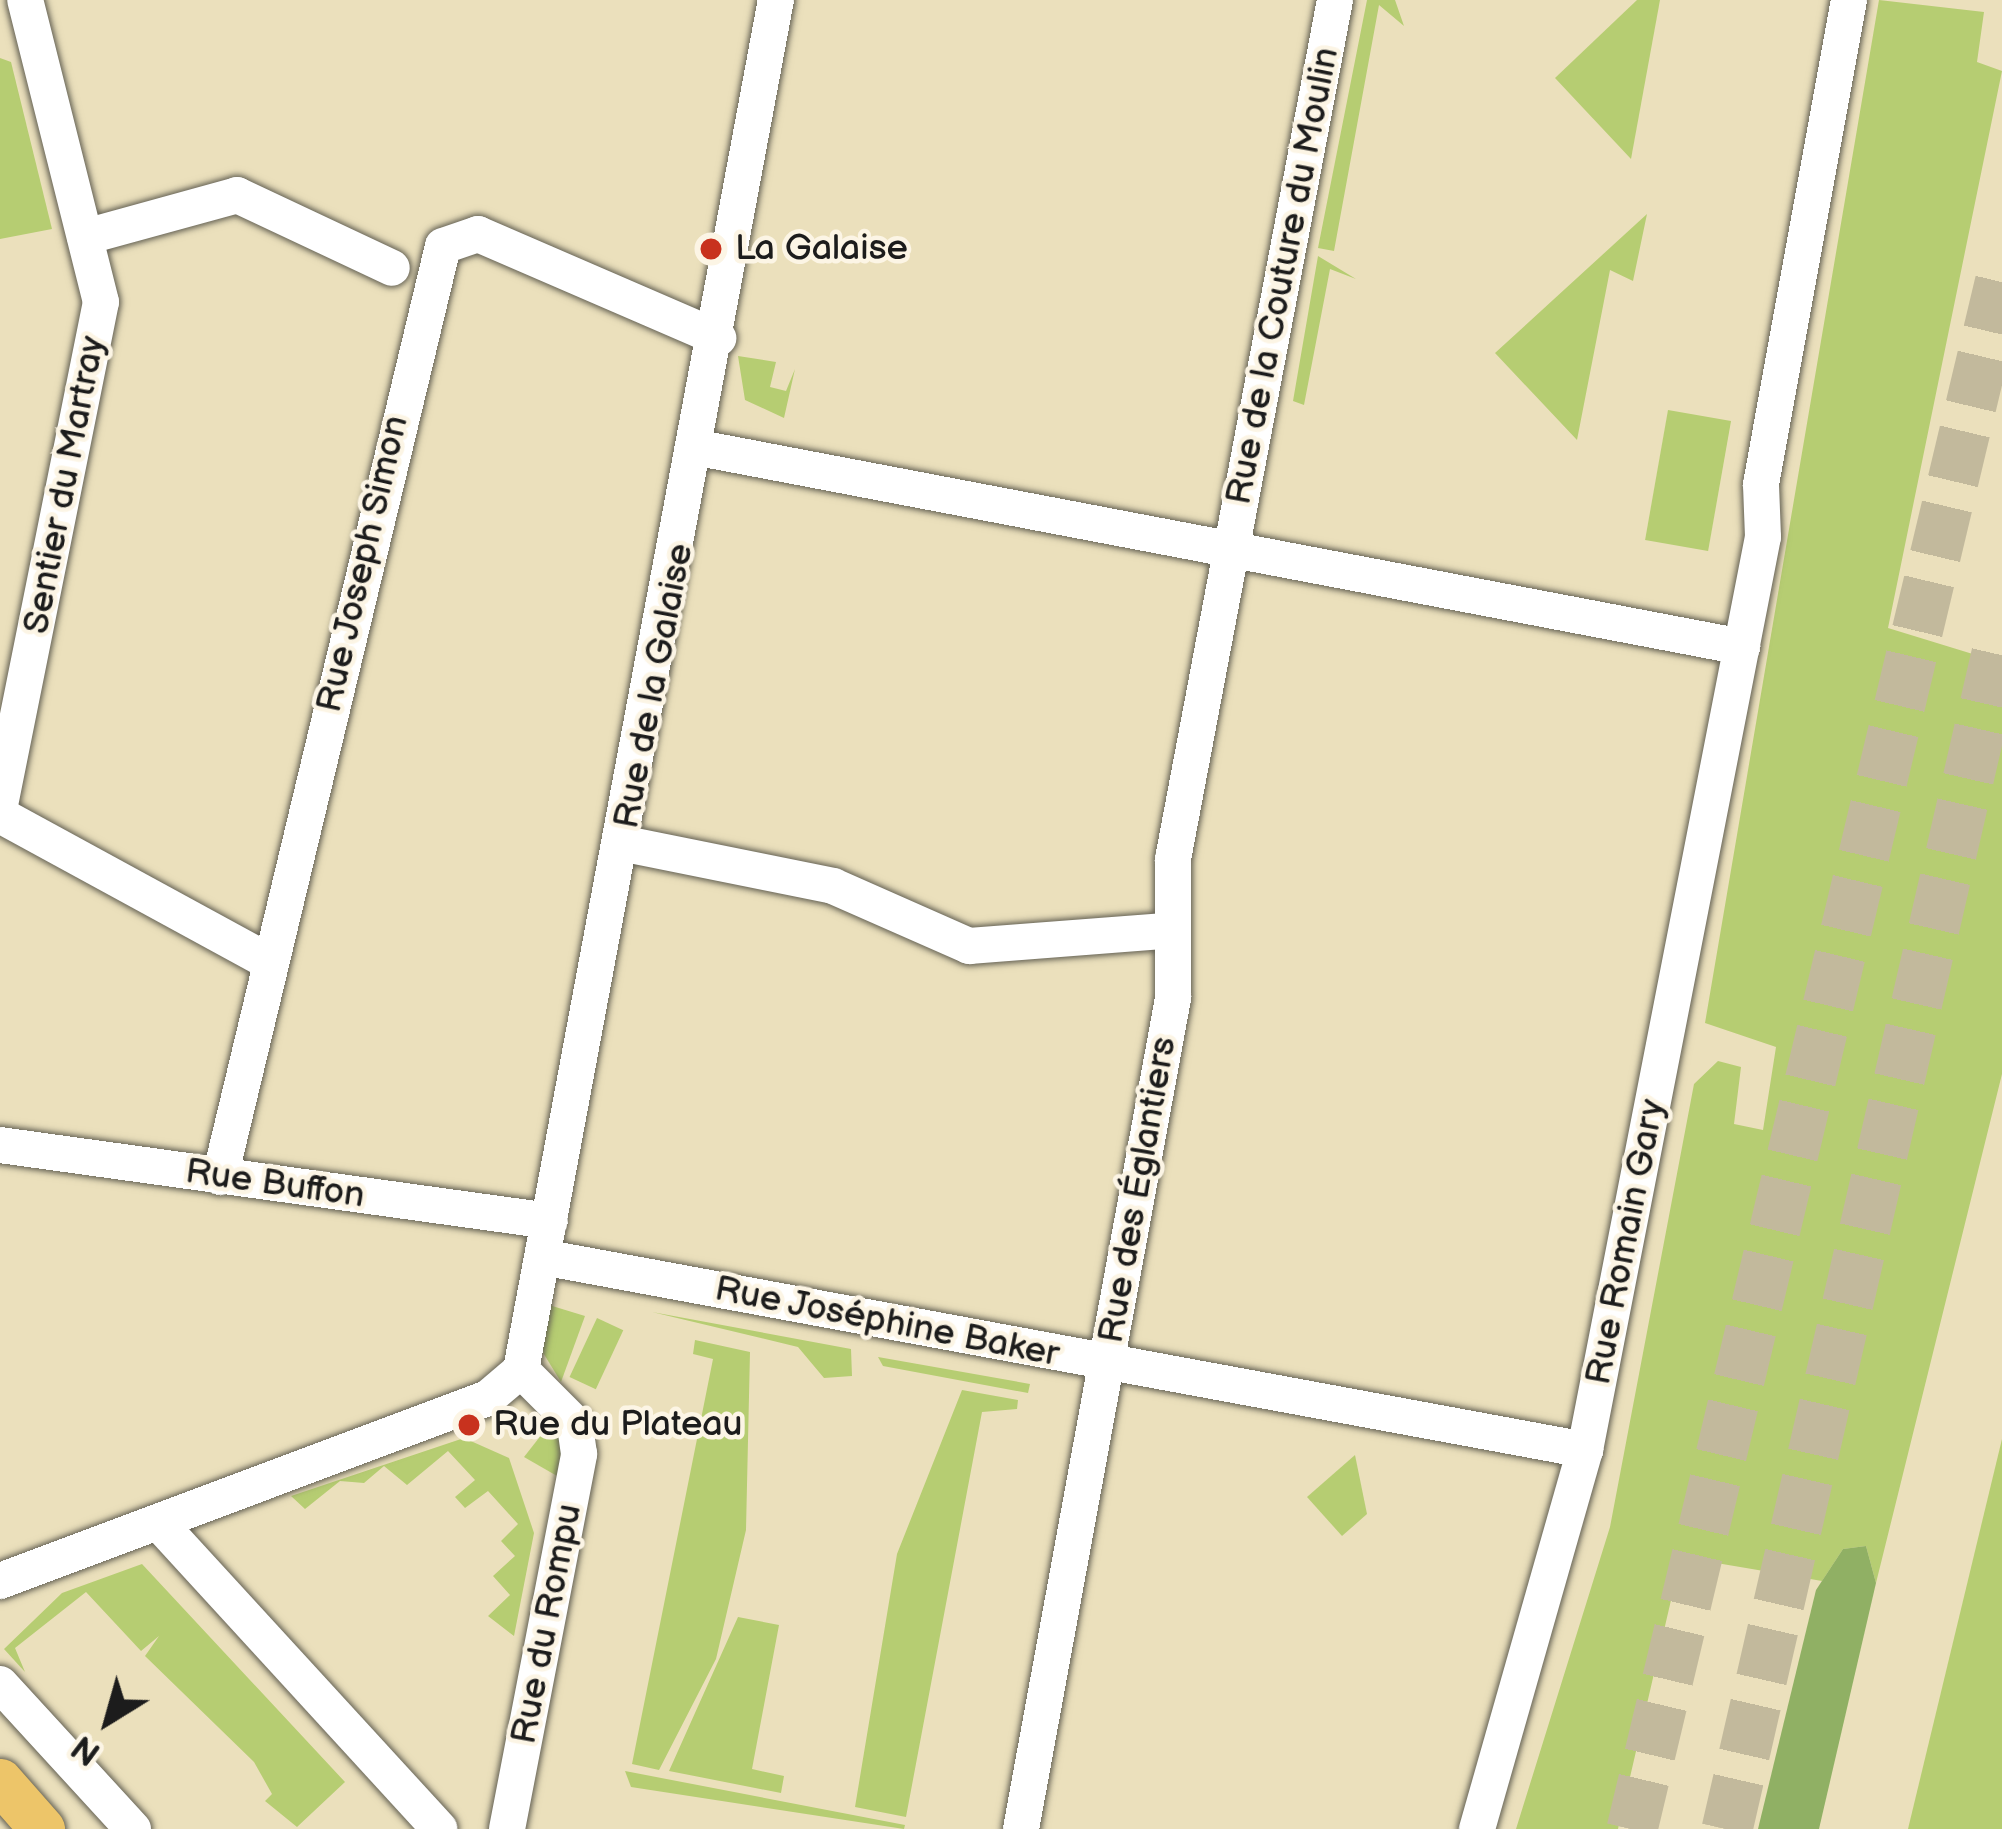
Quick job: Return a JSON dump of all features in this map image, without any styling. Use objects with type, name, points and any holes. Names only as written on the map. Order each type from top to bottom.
[{"type":"main road","points":[[0,1781],[42,1829]]},
{"type":"street","name":"Sentier du Martray","points":[[0,805],[101,302],[25,0]]},
{"type":"street","name":"Rue de la Galaise","points":[[521,1370],[699,448],[776,0]]},
{"type":"street","name":"Rue de la Couture du Moulin","points":[[1230,551],[1335,0]]},
{"type":"street","name":"Rue Romain Gary","points":[[1477,1829],[1586,1450],[1742,647],[1849,0]]},
{"type":"street","points":[[85,237],[237,195],[392,268]]},
{"type":"street","name":"Rue Joseph Simon","points":[[220,1177],[443,246],[478,234],[718,338]]},
{"type":"street","name":"Rue de la Couture du Moulin","points":[[699,448],[1742,647]]},
{"type":"street","name":"Rue des Églantiers","points":[[1021,1829],[1173,998],[1165,932],[1230,551]]},
{"type":"street","points":[[0,814],[270,962]]},
{"type":"street","points":[[625,844],[833,886],[969,946],[1165,932]]},
{"type":"street","name":"Rue Buffon","points":[[0,1144],[220,1177],[546,1239]]},
{"type":"street","name":"Rue Joséphine Baker","points":[[546,1239],[1107,1360],[1586,1450]]},
{"type":"street","points":[[0,1581],[488,1398],[521,1370]]},
{"type":"street","name":"Rue du Rompu","points":[[507,1829],[579,1454],[569,1415],[521,1370]]},
{"type":"street","points":[[159,1523],[439,1829]]},
{"type":"street","points":[[0,1684],[133,1829]]},
{"type":"green space","points":[[1367,0],[1395,0],[1404,26],[1379,5],[1334,251],[1318,248]]},
{"type":"green space","points":[[1637,0],[1660,0],[1631,159],[1555,78]]},
{"type":"green space","points":[[1879,0],[1984,12],[1977,62],[2002,71],[1888,628],[2002,663],[2002,1074],[1876,1583],[1866,1546],[1843,1549],[1822,1581],[1681,1557],[1618,1829],[1516,1829],[1610,1527],[1694,1084],[1718,1061],[1741,1067],[1734,1124],[1763,1130],[1776,1047],[1705,1023]]},
{"type":"green space","points":[[0,58],[11,62],[52,229],[0,239]]},
{"type":"green space","points":[[1647,214],[1633,281],[1610,270],[1577,440],[1495,353]]},
{"type":"green space","points":[[1318,256],[1356,279],[1330,269],[1304,405],[1293,401]]},
{"type":"green space","points":[[738,356],[776,362],[770,387],[786,391],[795,369],[784,418],[745,400]]},
{"type":"green space","points":[[1668,410],[1731,421],[1708,551],[1645,540]]},
{"type":"green space","points":[[549,1305],[585,1316],[561,1382],[542,1351]]},
{"type":"green space","points":[[652,1312],[851,1349],[852,1376],[824,1378],[798,1347]]},
{"type":"green space","points":[[597,1318],[623,1330],[596,1389],[570,1377]]},
{"type":"green space","points":[[695,1340],[750,1352],[746,1530],[716,1659],[659,1770],[632,1764],[713,1359],[693,1354]]},
{"type":"green space","points":[[878,1357],[1030,1384],[1028,1393],[883,1366]]},
{"type":"green space","points":[[962,1390],[1018,1400],[1017,1409],[982,1412],[906,1817],[855,1807],[897,1554]]},
{"type":"green space","points":[[553,1420],[561,1427],[564,1480],[524,1457]]},
{"type":"green space","points":[[464,1438],[509,1458],[534,1533],[514,1636],[488,1616],[510,1595],[493,1576],[515,1556],[501,1541],[518,1524],[488,1491],[465,1508],[455,1497],[475,1480],[448,1451],[407,1485],[384,1466],[364,1483],[340,1481],[305,1509],[291,1496]]},
{"type":"green space","points":[[2002,1439],[2002,1829],[1908,1829]]},
{"type":"green space","points":[[1355,1455],[1367,1514],[1342,1536],[1307,1497]]},
{"type":"green space","points":[[1866,1546],[1876,1583],[1819,1829],[1758,1829],[1816,1590],[1843,1549]]},
{"type":"green space","points":[[142,1564],[345,1782],[297,1827],[265,1801],[272,1794],[254,1762],[145,1656],[159,1636],[141,1651],[86,1592],[15,1648],[25,1672],[4,1649],[62,1593]]},
{"type":"green space","points":[[738,1617],[779,1625],[752,1769],[784,1776],[781,1793],[669,1771]]},
{"type":"green space","points":[[625,1771],[905,1825],[904,1829],[631,1787]]},
{"type":"tunnel","points":[[1632,1829],[2002,275]]},
{"type":"tunnel","points":[[1727,1829],[2002,631]]},
{"type":"place","name":"La Galaise","points":[[711,249]]},
{"type":"place","name":"Rue du Plateau","points":[[469,1425]]}]
